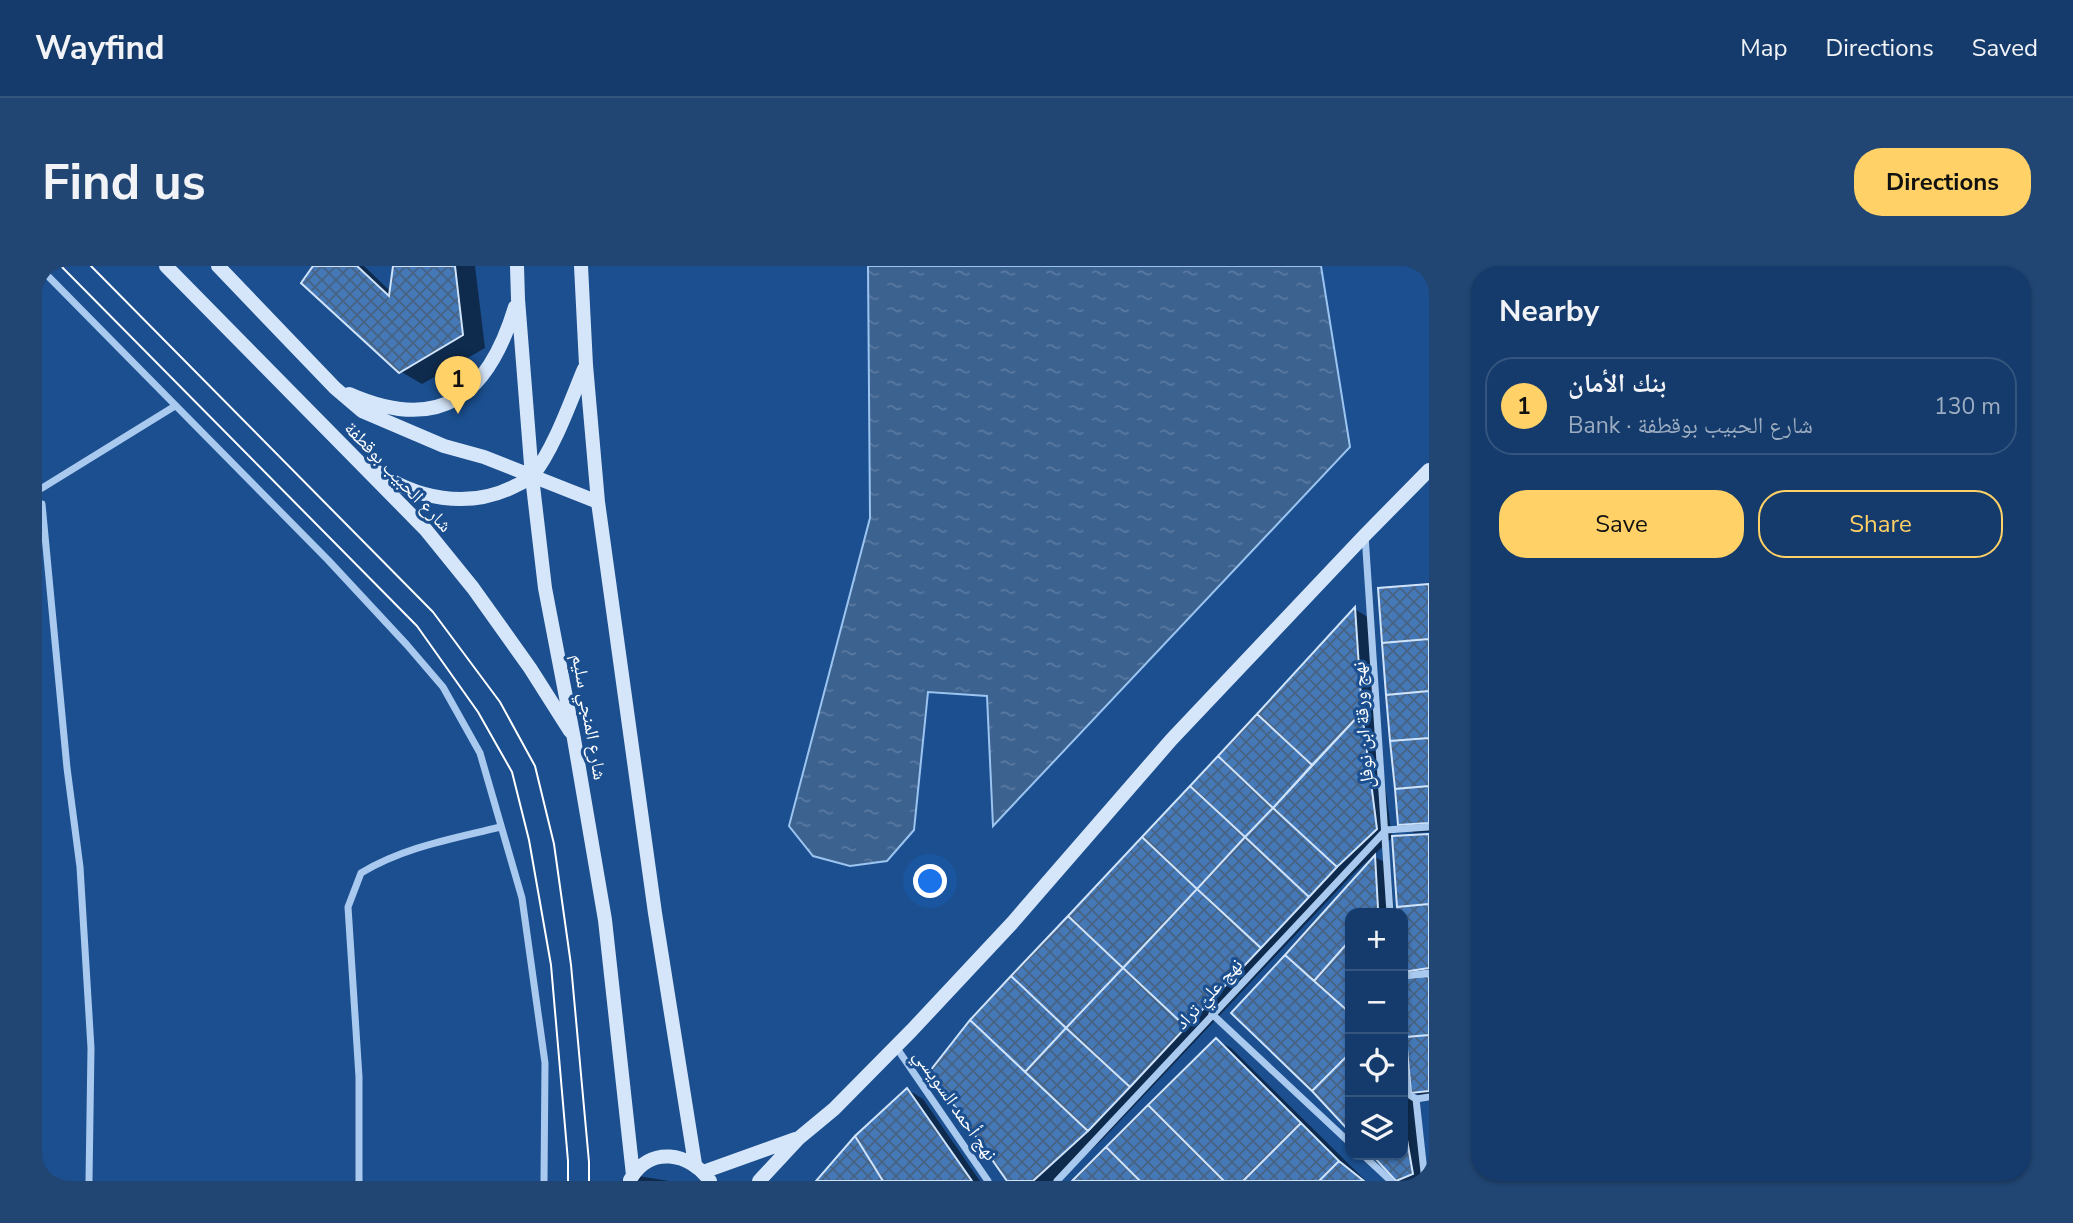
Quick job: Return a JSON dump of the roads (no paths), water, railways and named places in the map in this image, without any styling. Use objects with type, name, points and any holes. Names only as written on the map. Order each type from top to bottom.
[{"type":"main road","name":"شارع الحبيب بوقطفة","points":[[166,266],[426,530],[473,588],[530,668],[574,739]]},
{"type":"main road","name":"شارع الحبيب بوقطفة","points":[[218,266],[335,388],[362,411],[444,446],[484,457],[598,502]]},
{"type":"main road","name":"شارع المنجي سليم","points":[[517,266],[532,477],[545,587],[605,920],[631,1178]]},
{"type":"main road","name":"شارع المنجي سليم","points":[[581,266],[586,365],[598,502],[655,912],[703,1172]]},
{"type":"main road","points":[[335,388],[386,407],[424,411],[451,402],[473,389],[494,362],[506,338],[518,299]]},
{"type":"main road","points":[[341,446],[384,477],[428,497],[465,501],[502,493],[532,477],[557,432],[586,365]]},
{"type":"main road","points":[[759,1181],[799,1138],[834,1109],[895,1047],[1013,922],[1171,740],[1429,470]]},
{"type":"main road","points":[[631,1178],[642,1165],[655,1158],[682,1158],[703,1172],[799,1138]]},
{"type":"street","points":[[42,270],[328,560],[407,645],[443,687],[480,753],[522,898],[545,1063],[544,1181]]},
{"type":"street","points":[[42,488],[175,406]]},
{"type":"street","points":[[42,504],[67,768],[80,867],[91,1048],[89,1181]]},
{"type":"street","name":"نهج ورقة ابن نوفل","points":[[1365,534],[1390,908]]},
{"type":"street","points":[[359,1181],[359,1077],[348,907],[360,873],[386,858],[412,848],[500,827]]},
{"type":"street","points":[[1386,830],[1429,827]]},
{"type":"street","name":"نهج عليّ تراد","points":[[1057,1181],[1386,830]]},
{"type":"street","points":[[1408,975],[1429,973]]},
{"type":"street","points":[[1212,1014],[1345,1138]]},
{"type":"street","name":"نهج أحمد السويسي","points":[[895,1047],[988,1181]]},
{"type":"street","points":[[1408,1094],[1416,1098],[1429,1097]]},
{"type":"street","points":[[1416,1098],[1425,1181]]},
{"type":"street","points":[[1368,1160],[1391,1181]]},
{"type":"water","points":[[868,266],[1321,266],[1350,447],[993,826],[987,696],[928,692],[914,830],[887,861],[850,866],[813,856],[789,826],[870,518]]},
{"type":"tram line","points":[[61,266],[417,626],[478,712],[512,772],[529,840],[551,965],[568,1181]]},
{"type":"tram line","points":[[91,266],[433,612],[500,702],[535,766],[554,844],[571,965],[589,1181]]},
{"type":"place","name":"بنك الأمان","points":[[458,414]]}]
